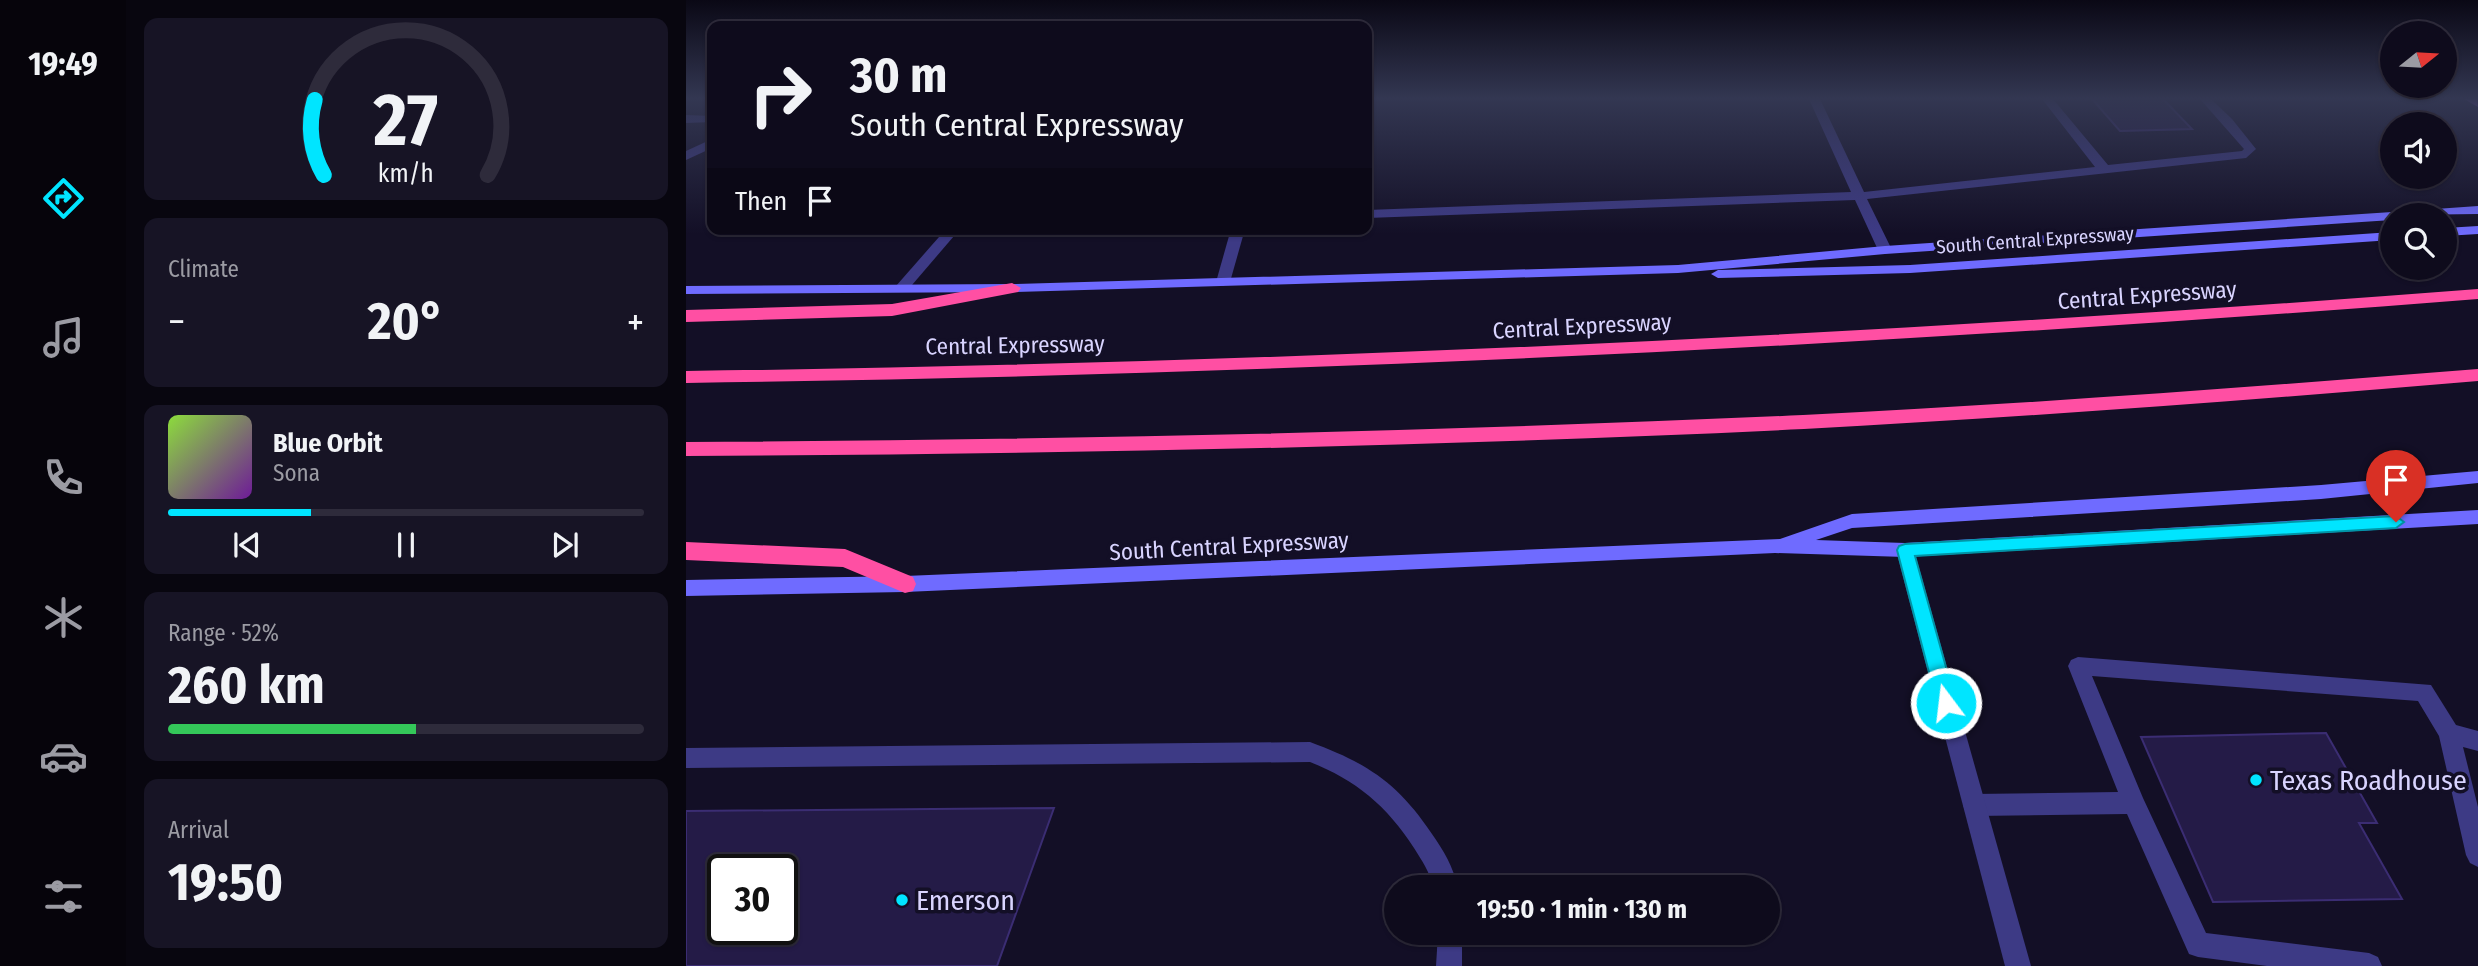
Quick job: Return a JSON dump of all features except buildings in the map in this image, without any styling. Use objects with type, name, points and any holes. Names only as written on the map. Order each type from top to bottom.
[{"type":"highway","points":[[686,316],[892,310],[1012,288]]},
{"type":"highway","name":"Central Expressway","points":[[686,377],[1293,363],[1718,344],[2227,314],[2478,294]]},
{"type":"highway","points":[[686,449],[1193,443],[1659,429],[2001,411],[2478,375]]},
{"type":"highway","points":[[686,551],[845,558],[905,584]]},
{"type":"main road","points":[[2457,212],[2478,211]]},
{"type":"main road","name":"South Central Expressway","points":[[686,290],[1012,288],[1678,269],[1885,250],[2380,217]]},
{"type":"main road","points":[[2457,231],[2478,230]]},
{"type":"main road","name":"South Central Expressway","points":[[1678,269],[1729,276],[1910,269],[2380,237]]},
{"type":"main road","name":"South Central Expressway","points":[[1775,547],[1852,521],[2295,494],[2478,477]]},
{"type":"main road","name":"South Central Expressway","points":[[686,588],[905,584],[1775,547],[1905,550],[2478,517]]},
{"type":"street","points":[[1835,144],[1885,250]]},
{"type":"street","points":[[2083,144],[2104,169]]},
{"type":"street","points":[[1372,214],[1859,196],[2246,154],[2250,149],[2247,144]]},
{"type":"street","points":[[686,156],[707,146]]},
{"type":"street","points":[[901,289],[949,235]]},
{"type":"street","points":[[1223,282],[1236,235]]},
{"type":"street","points":[[1905,550],[2018,966]]},
{"type":"street","points":[[2369,966],[2198,945],[2134,803],[2078,666],[2424,692],[2449,733],[2478,855]]},
{"type":"street","points":[[2449,733],[2478,741]]},
{"type":"street","points":[[686,758],[1310,752],[1348,765],[1384,789],[1415,827],[1444,875]]},
{"type":"street","points":[[1974,804],[2134,803]]},
{"type":"street","points":[[1449,966],[1450,945]]},
{"type":"place","name":"Texas Roadhouse","points":[[2256,780]]},
{"type":"place","name":"Emerson","points":[[902,900]]},
{"type":"route","points":[[1946,703],[1905,550],[2396,522]]}]
